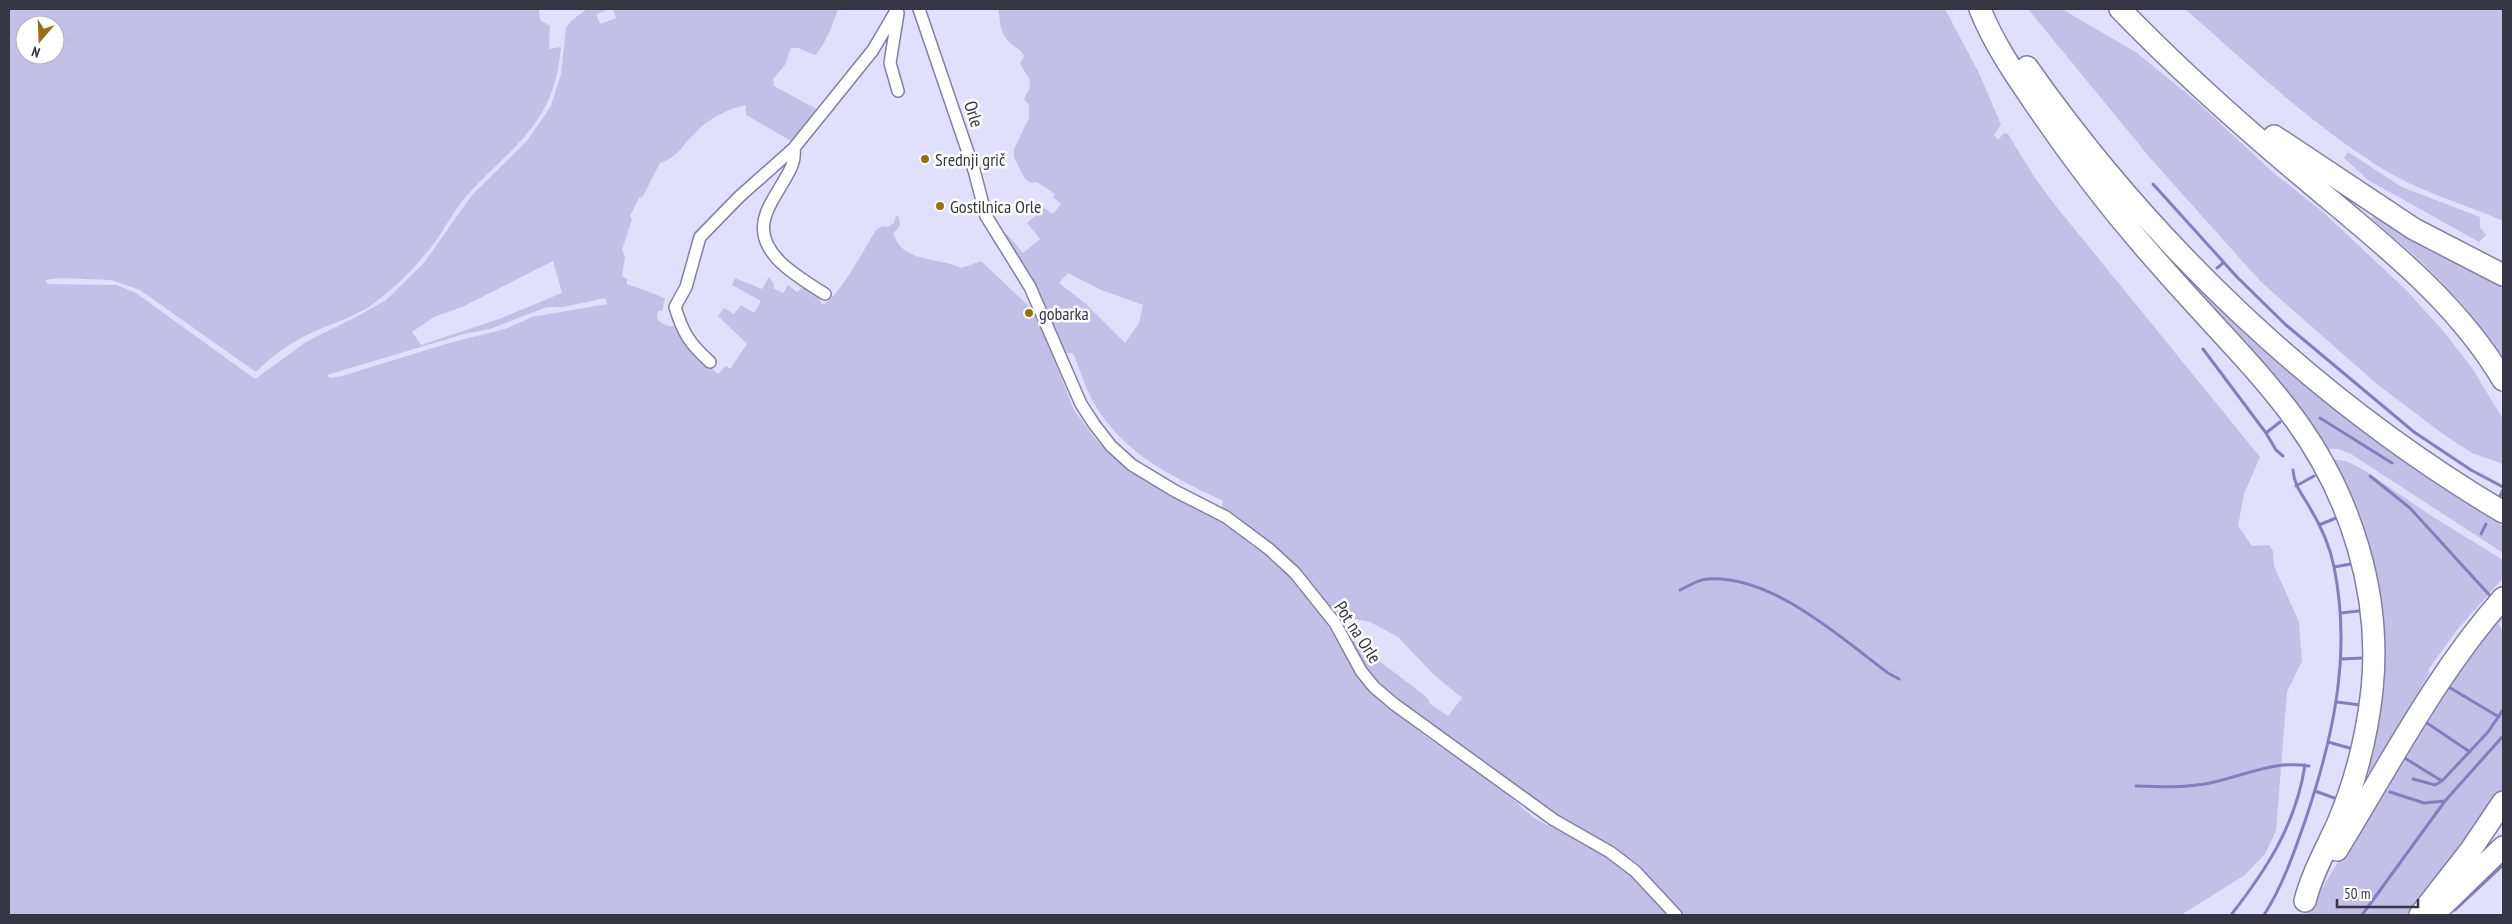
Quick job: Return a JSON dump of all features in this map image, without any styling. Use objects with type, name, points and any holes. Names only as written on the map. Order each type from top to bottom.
[{"type":"highway","points":[[1980,9],[1997,45],[2086,176],[2160,266],[2244,357],[2294,419],[2326,468],[2350,521],[2359,548],[2371,606],[2374,664],[2372,693],[2366,729],[2354,776],[2336,826],[2317,864],[2300,908]]},
{"type":"highway","points":[[1988,9],[2039,84],[2105,170],[2167,239],[2214,287],[2337,397],[2430,466],[2503,512]]},
{"type":"highway","points":[[2120,9],[2158,48],[2244,127],[2422,281],[2462,322],[2503,380]]},
{"type":"highway","points":[[2158,48],[2184,64],[2247,117],[2332,176],[2414,229],[2503,275]]},
{"type":"highway","points":[[2300,908],[2445,671],[2503,598]]},
{"type":"highway","points":[[2420,915],[2470,851],[2503,802]]},
{"type":"highway","points":[[2432,915],[2503,847]]},
{"type":"street","points":[[898,9],[890,63],[898,91]]},
{"type":"street","points":[[710,362],[690,343],[682,331],[675,307],[686,287],[700,237],[738,197],[794,148],[873,50],[898,9]]},
{"type":"street","name":"Orle","points":[[919,9],[966,144],[986,216],[1030,287],[1050,337]]},
{"type":"street","points":[[794,148],[795,157],[792,167],[772,200],[764,222],[765,234],[770,248],[790,271],[825,294]]},
{"type":"street","name":"Pot na Orle","points":[[1050,337],[1085,411],[1111,446],[1132,465],[1175,491],[1226,517],[1269,549],[1295,573],[1335,623],[1361,671],[1374,687],[1394,704],[1554,820],[1610,852],[1635,870],[1676,915]]},
{"type":"shaded area","points":[[9,9],[539,9],[540,20],[550,26],[549,49],[561,47],[557,75],[550,97],[528,133],[464,199],[430,248],[409,273],[393,288],[361,311],[289,345],[256,372],[140,290],[111,280],[60,278],[45,280],[47,284],[117,285],[136,293],[255,379],[306,342],[386,300],[424,263],[472,195],[526,142],[551,106],[561,74],[566,28],[571,21],[587,9],[611,9],[596,14],[600,24],[616,18],[613,9],[838,9],[826,39],[815,55],[798,48],[791,48],[785,65],[773,79],[774,86],[820,111],[793,142],[746,115],[746,105],[732,109],[706,123],[671,158],[660,163],[643,196],[639,198],[630,216],[632,219],[622,250],[625,257],[622,276],[627,279],[627,284],[665,298],[662,311],[658,311],[658,320],[664,325],[675,326],[705,363],[718,374],[726,366],[730,369],[747,344],[718,316],[724,308],[734,314],[741,305],[754,313],[761,301],[732,285],[735,278],[762,289],[769,277],[774,284],[773,288],[783,293],[788,285],[797,292],[807,284],[822,294],[819,300],[823,305],[845,281],[876,230],[882,226],[888,227],[894,223],[896,216],[899,217],[900,226],[893,233],[904,250],[912,255],[961,268],[981,261],[1036,313],[1074,410],[1097,441],[1120,464],[1170,495],[1221,520],[1281,564],[1322,615],[1341,649],[1366,687],[1379,700],[1425,736],[1498,786],[1534,818],[1607,856],[1646,889],[1670,915],[9,915]],"holes":[[[553,261],[562,293],[499,319],[421,345],[412,332],[434,317],[462,307]],[[605,298],[607,304],[532,317],[505,329],[449,343],[342,376],[330,378],[327,375],[464,334],[490,329],[547,307],[564,307]]]},
{"type":"shaded area","points":[[998,9],[1945,9],[1979,73],[2001,125],[1994,135],[1998,140],[2004,133],[2008,134],[2033,175],[2055,205],[2260,457],[2244,494],[2238,526],[2252,546],[2269,545],[2273,551],[2274,566],[2299,622],[2302,661],[2287,692],[2276,831],[2265,854],[2245,875],[2181,915],[1683,915],[1652,880],[1619,853],[1544,806],[1483,760],[1415,716],[1387,694],[1360,663],[1351,645],[1353,641],[1424,695],[1429,700],[1429,703],[1448,716],[1462,698],[1433,674],[1398,637],[1370,622],[1346,617],[1328,608],[1305,577],[1261,536],[1222,508],[1223,501],[1168,473],[1151,462],[1120,437],[1106,421],[1085,385],[1073,353],[1066,353],[1051,331],[1034,282],[1004,238],[1007,234],[1023,253],[1040,239],[1027,223],[1044,208],[1053,214],[1061,204],[1053,197],[1055,194],[1037,182],[1031,183],[1025,179],[1014,157],[1014,149],[1029,118],[1029,105],[1024,99],[1030,87],[1029,78],[1020,64],[1024,56],[1006,39],[1001,27]],"holes":[[[1068,273],[1101,290],[1143,305],[1139,323],[1125,343],[1086,304],[1059,283]]]},
{"type":"shaded area","points":[[2028,9],[2062,9],[2137,53],[2196,101],[2274,173],[2323,212],[2406,290],[2445,333],[2472,368],[2503,419],[2503,464],[2472,453],[2443,434],[2378,385],[2261,282],[2151,159]]},
{"type":"shaded area","points":[[2185,9],[2503,9],[2503,221],[2408,183],[2366,158],[2312,119]]},
{"type":"shaded area","points":[[2348,152],[2402,187],[2480,217],[2480,227],[2486,235],[2479,242],[2368,180],[2344,158]]},
{"type":"shaded area","points":[[2374,215],[2431,250],[2503,285],[2503,357],[2463,305],[2425,265],[2372,219]]},
{"type":"shaded area","points":[[2161,251],[2240,328],[2323,400],[2410,467],[2503,526],[2503,553],[2351,454],[2339,449],[2325,449]]},
{"type":"shaded area","points":[[2330,459],[2346,461],[2364,470],[2430,515],[2503,560],[2503,578],[2457,630],[2428,670],[2430,672],[2369,773],[2367,770],[2380,686]]},
{"type":"shaded area","points":[[2503,611],[2503,618],[2499,624],[2503,632],[2503,788],[2443,872],[2406,915],[2306,915],[2426,716]]},
{"type":"waterway","points":[[2153,184],[2237,277],[2286,325],[2414,432],[2471,470],[2503,487]]},
{"type":"waterway","points":[[2217,268],[2223,263]]},
{"type":"waterway","points":[[2203,349],[2266,433],[2276,450],[2283,456]]},
{"type":"waterway","points":[[2320,418],[2392,463]]},
{"type":"waterway","points":[[2266,433],[2280,422]]},
{"type":"waterway","points":[[2264,915],[2287,870],[2315,790],[2331,728],[2340,664],[2341,632],[2334,567],[2328,544],[2297,486],[2293,470]]},
{"type":"waterway","points":[[2296,486],[2314,476]]},
{"type":"waterway","points":[[2370,476],[2410,508],[2493,599]]},
{"type":"waterway","points":[[2499,498],[2503,490]]},
{"type":"waterway","points":[[2319,525],[2336,518]]},
{"type":"waterway","points":[[2481,534],[2486,524]]},
{"type":"waterway","points":[[2334,567],[2351,564]]},
{"type":"waterway","points":[[1680,590],[1705,579],[1732,580],[1756,587],[1780,597],[1804,611],[1827,626],[1888,673],[1899,679]]},
{"type":"waterway","points":[[2341,613],[2359,611]]},
{"type":"waterway","points":[[2342,659],[2363,658]]},
{"type":"waterway","points":[[2447,686],[2499,717]]},
{"type":"waterway","points":[[2337,702],[2360,705]]},
{"type":"waterway","points":[[2413,779],[2435,785],[2442,781],[2488,732],[2503,710]]},
{"type":"waterway","points":[[2424,721],[2470,752]]},
{"type":"waterway","points":[[2362,915],[2445,801],[2503,736]]},
{"type":"waterway","points":[[2328,742],[2353,749]]},
{"type":"waterway","points":[[2403,757],[2442,781]]},
{"type":"waterway","points":[[2136,786],[2191,786],[2223,780],[2271,767],[2283,765],[2309,766]]},
{"type":"waterway","points":[[2231,915],[2268,863],[2278,845],[2295,807],[2305,765]]},
{"type":"waterway","points":[[2315,791],[2337,799]]},
{"type":"waterway","points":[[2390,792],[2424,803],[2445,801]]},
{"type":"waterway","points":[[2455,910],[2503,865]]},
{"type":"place","name":"Srednji grič","points":[[925,159]]},
{"type":"place","name":"Gostilnica Orle","points":[[940,206]]},
{"type":"place","name":"gobarka","points":[[1029,313]]}]
